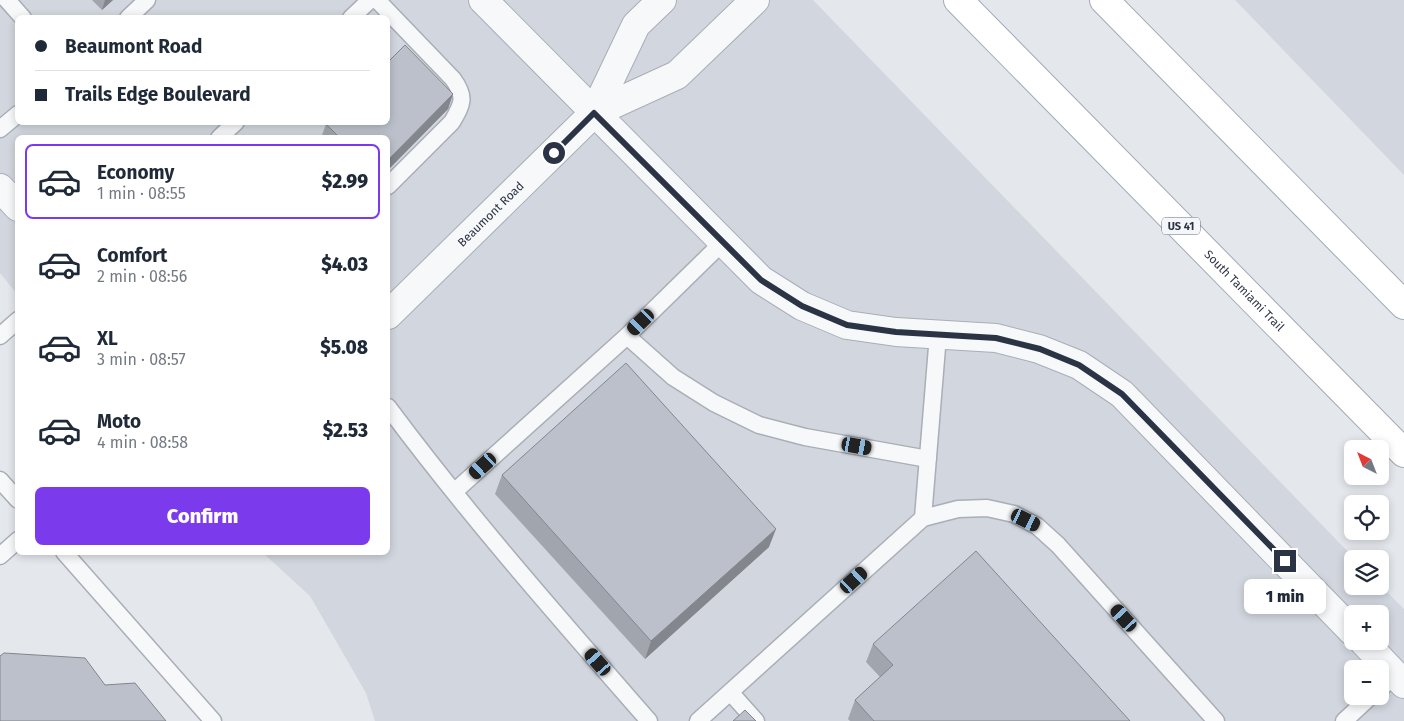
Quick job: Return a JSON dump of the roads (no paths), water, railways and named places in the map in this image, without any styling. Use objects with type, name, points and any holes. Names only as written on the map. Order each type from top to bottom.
[{"type":"main road","name":"South Tamiami Trail","points":[[958,0],[1404,453]]},
{"type":"main road","points":[[1104,0],[1404,305]]},
{"type":"street","points":[[483,0],[761,280],[802,306],[847,325],[896,332],[996,338],[1040,349],[1079,365],[1122,394],[1344,623]]},
{"type":"street","name":"Beaumont Road","points":[[594,113],[636,25],[662,0]]},
{"type":"street","name":"Beaumont Road","points":[[390,312],[594,113],[677,75],[754,0]]},
{"type":"street","points":[[0,188],[15,204]]},
{"type":"street","points":[[1369,650],[1393,682]]},
{"type":"lane","points":[[7,0],[20,15]]},
{"type":"lane","points":[[131,15],[147,0]]},
{"type":"lane","points":[[354,15],[370,0]]},
{"type":"lane","points":[[377,0],[453,79],[460,90],[463,100],[452,122],[390,184]]},
{"type":"lane","points":[[0,129],[15,116]]},
{"type":"lane","points":[[222,135],[233,125]]},
{"type":"lane","points":[[454,492],[627,336],[723,242]]},
{"type":"lane","points":[[0,336],[15,323]]},
{"type":"lane","points":[[923,518],[938,335]]},
{"type":"lane","points":[[627,336],[673,377],[714,403],[759,425],[805,438],[928,459]]},
{"type":"lane","points":[[390,410],[426,459],[546,603],[650,721]]},
{"type":"lane","points":[[0,480],[15,497]]},
{"type":"lane","points":[[698,721],[923,518],[958,509],[987,508],[1014,514],[1037,526],[1058,545],[1216,721]]},
{"type":"lane","points":[[0,556],[15,543]]},
{"type":"lane","points":[[67,555],[213,721]]},
{"type":"lane","points":[[730,692],[756,721]]},
{"type":"lane","points":[[1344,721],[1362,705]]}]
